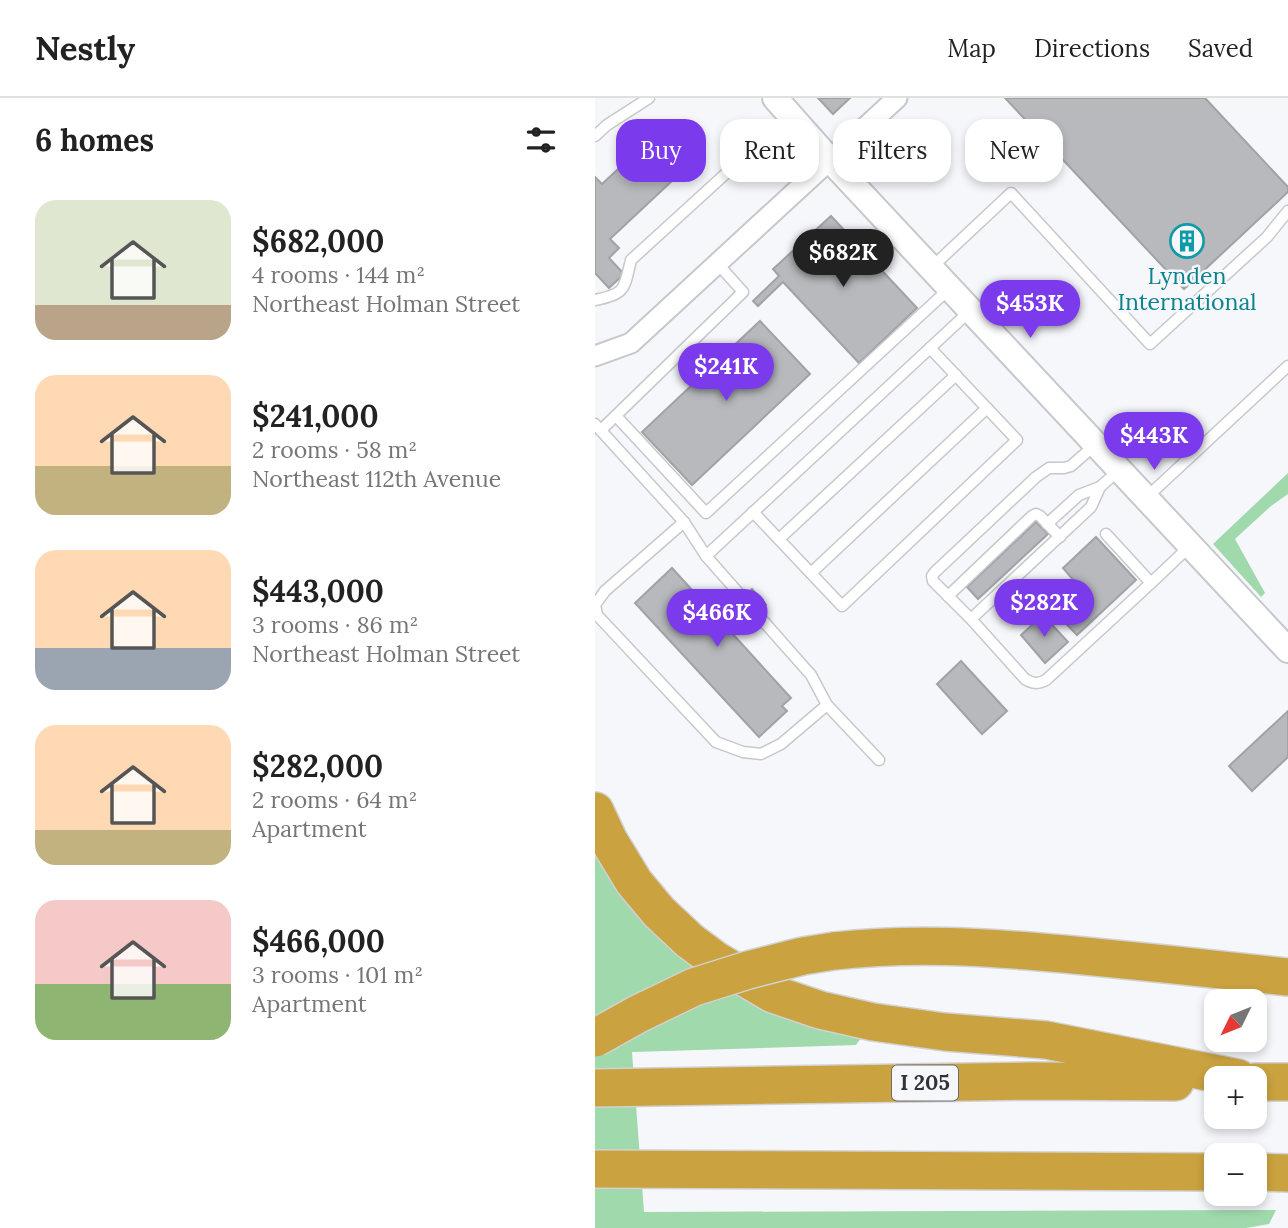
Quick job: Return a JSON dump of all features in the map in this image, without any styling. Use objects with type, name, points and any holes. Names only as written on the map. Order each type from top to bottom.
[{"type":"highway","points":[[595,811],[609,841],[634,882],[659,912],[689,941],[773,994],[820,1010],[873,1022],[945,1032],[1046,1040],[1204,1071]]},
{"type":"highway","points":[[595,1038],[694,987],[748,970],[834,951],[898,946],[957,946],[1098,957],[1288,977]]},
{"type":"highway","name":"I 205","points":[[595,1088],[1031,1081],[1204,1082]]},
{"type":"highway","points":[[595,1169],[1204,1172]]},
{"type":"highway","points":[[1267,1172],[1288,1173]]},
{"type":"street","points":[[595,356],[631,343],[897,98]]},
{"type":"street","points":[[783,106],[830,160],[1288,650]]},
{"type":"lane","points":[[595,136],[649,98]]},
{"type":"lane","points":[[595,300],[613,296],[625,286],[631,260],[783,106]]},
{"type":"lane","points":[[932,267],[1011,193],[1150,344],[1267,237],[1288,211]]},
{"type":"lane","points":[[717,263],[743,292],[616,416],[598,427],[684,522],[706,556],[743,598]]},
{"type":"lane","points":[[616,416],[706,513],[950,287]]},
{"type":"lane","points":[[706,556],[971,310]]},
{"type":"lane","points":[[753,512],[842,606],[1017,440],[930,348]]},
{"type":"lane","points":[[1147,498],[1288,366]]},
{"type":"lane","points":[[779,540],[956,375]]},
{"type":"lane","points":[[811,573],[987,408]]},
{"type":"lane","points":[[1096,444],[1071,466],[1049,468],[1041,472],[935,572],[933,581],[1025,679],[1040,683],[1191,546]]},
{"type":"lane","points":[[1047,524],[1079,495],[1100,487],[1120,469]]},
{"type":"lane","points":[[971,620],[1091,507],[1100,487]]},
{"type":"lane","points":[[948,596],[1032,516],[1040,516],[1060,537]]},
{"type":"lane","points":[[684,522],[605,591],[596,606],[597,615],[716,742],[744,752],[761,754],[781,744],[827,705]]},
{"type":"lane","points":[[1106,534],[1151,583]]},
{"type":"lane","points":[[757,614],[811,675],[827,705],[879,760]]},
{"type":"green space","points":[[1288,473],[1288,494],[1235,539],[1265,593],[1261,597],[1213,544]]},
{"type":"green space","points":[[595,844],[643,914],[863,1035],[856,1045],[632,1052],[644,1212],[1276,1210],[1269,1224],[1246,1228],[595,1228]]},
{"type":"building","points":[[818,98],[850,98],[833,114]]},
{"type":"building","name":"Lynden International","points":[[1005,98],[1205,98],[1288,187],[1288,192],[1184,289],[1063,160],[1063,119],[1025,119]]},
{"type":"building","points":[[616,171],[616,182],[671,182],[610,239],[619,248],[609,258],[624,274],[609,288],[595,273],[595,177],[602,184]]},
{"type":"building","points":[[831,216],[917,308],[859,363],[783,282],[758,306],[753,301],[779,276],[773,269]]},
{"type":"building","points":[[760,321],[810,374],[692,485],[642,432]]},
{"type":"building","points":[[1036,522],[1048,534],[978,599],[967,587]]},
{"type":"building","points":[[1096,537],[1136,580],[1077,635],[1050,607],[1076,583],[1063,568]]},
{"type":"building","points":[[672,568],[723,624],[735,613],[731,609],[752,589],[766,605],[745,624],[742,620],[730,631],[791,698],[782,706],[787,711],[759,737],[635,603]]},
{"type":"building","points":[[1043,615],[1068,642],[1045,663],[1021,635]]},
{"type":"building","points":[[961,661],[1007,711],[982,734],[937,684]]},
{"type":"building","points":[[1288,711],[1288,757],[1252,791],[1229,766]]},
{"type":"place","name":"Lynden International","points":[[1187,241]]}]
